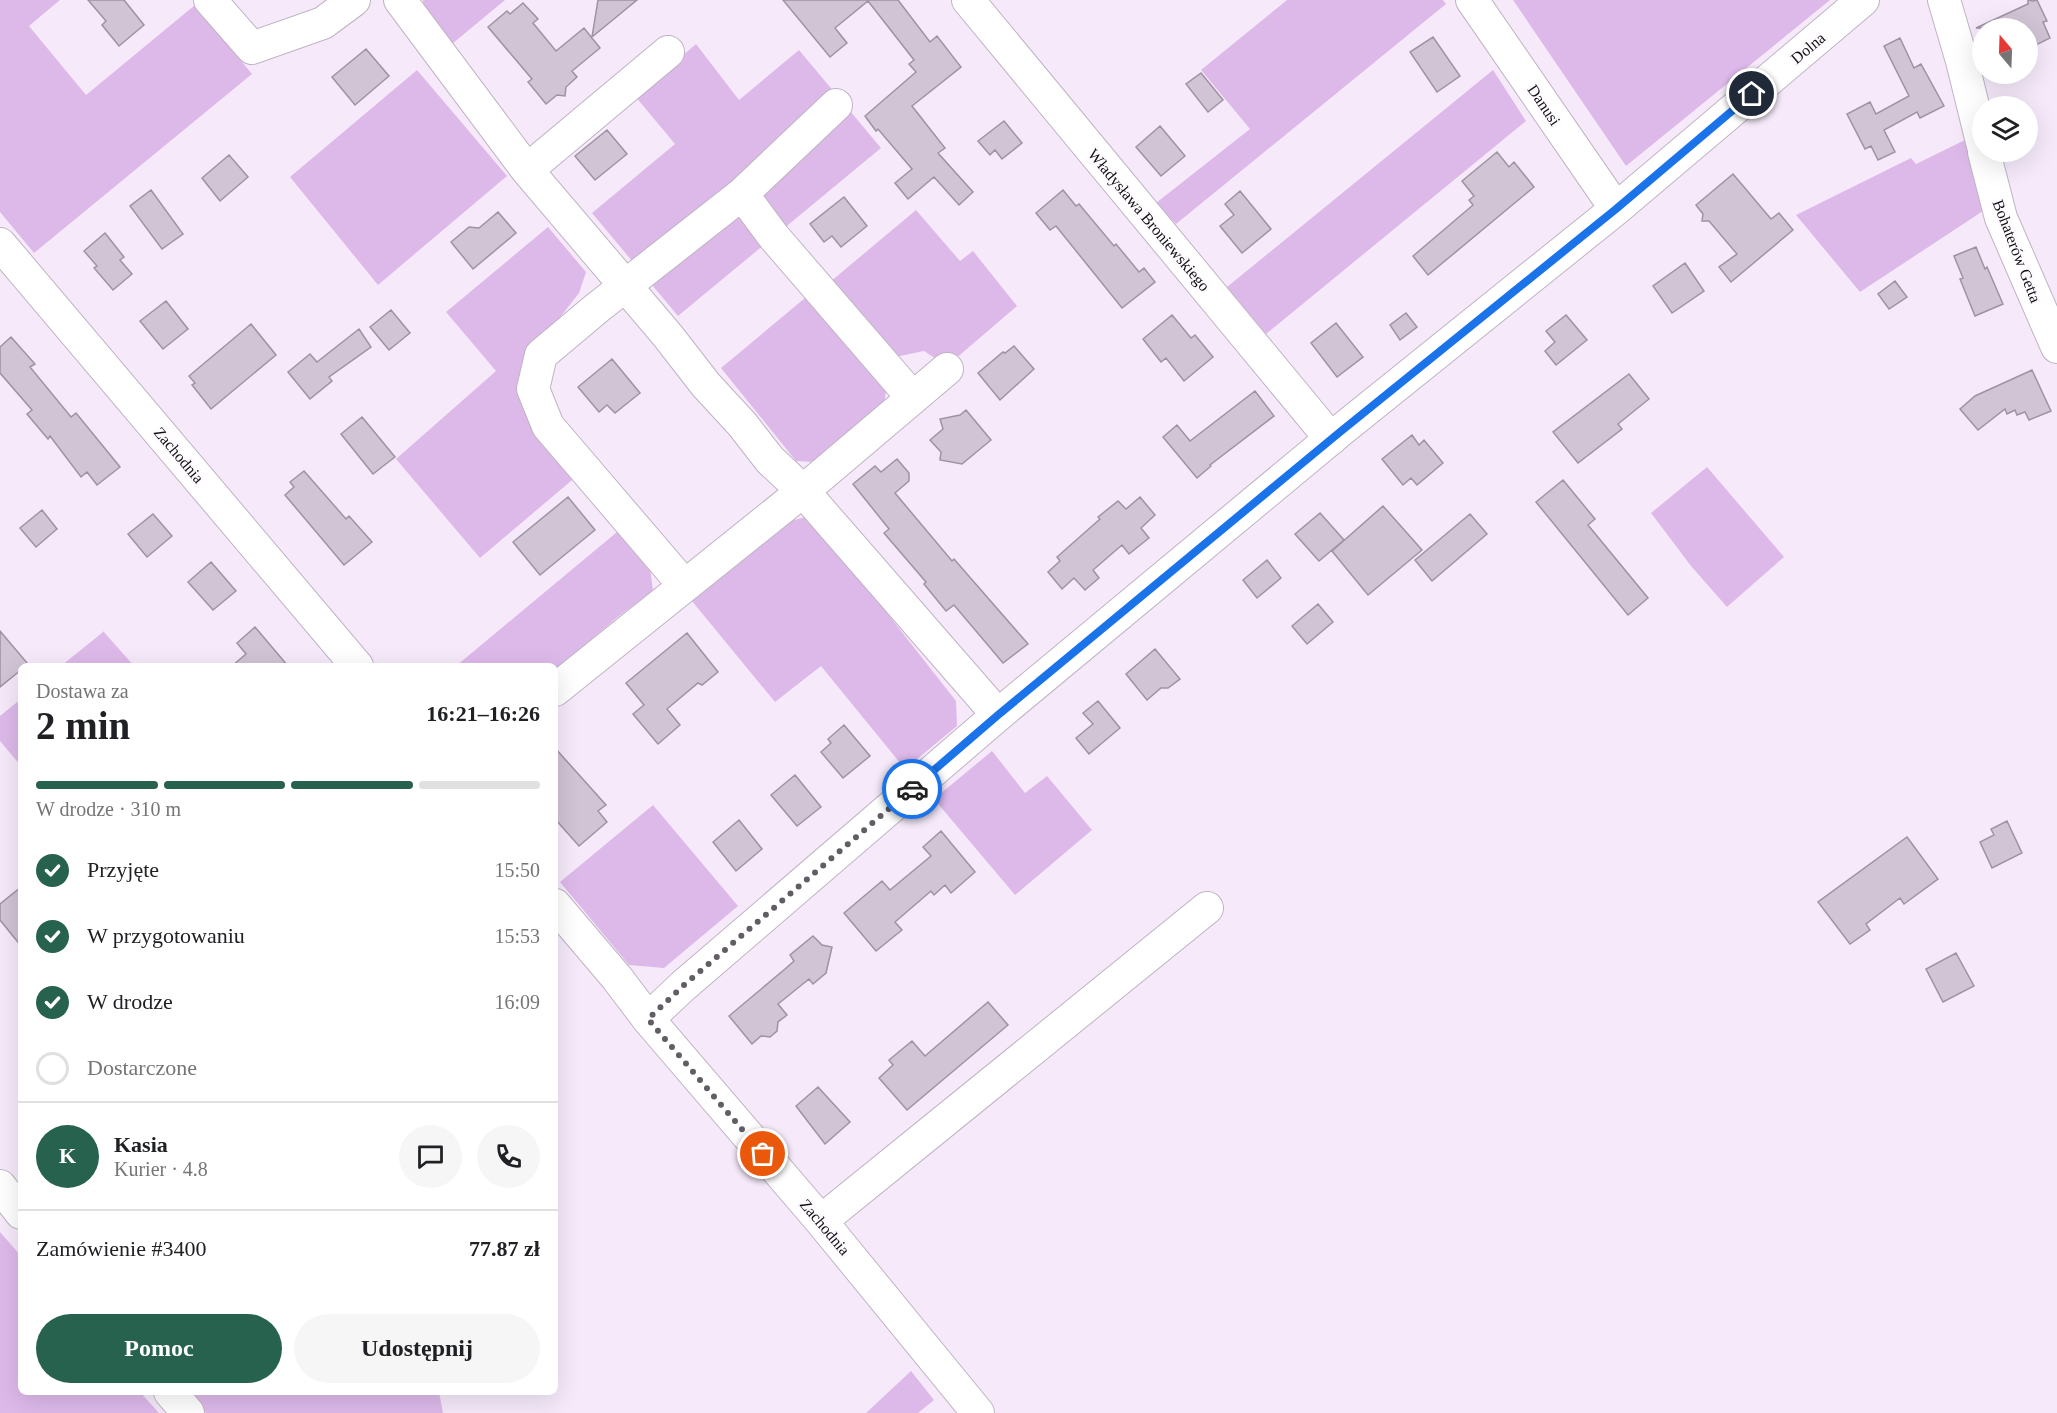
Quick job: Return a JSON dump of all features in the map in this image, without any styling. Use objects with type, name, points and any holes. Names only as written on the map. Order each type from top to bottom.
[{"type":"street","points":[[210,0],[252,48],[322,23],[354,0]]},
{"type":"street","points":[[400,0],[527,170],[770,460],[803,491],[998,715]]},
{"type":"street","name":"Władysława Broniewskiego","points":[[968,0],[1331,439]]},
{"type":"street","name":"Danusi","points":[[1472,0],[1616,209]]},
{"type":"street","name":"Dolna","points":[[648,1019],[683,986],[998,715],[1331,439],[1616,209],[1863,0]]},
{"type":"street","points":[[1944,0],[1972,101]]},
{"type":"street","points":[[527,170],[668,52]]},
{"type":"street","points":[[684,585],[548,426],[533,389],[542,355],[597,308],[742,194],[836,105]]},
{"type":"street","name":"Bohaterów Getta","points":[[1987,162],[2001,218],[2057,347]]},
{"type":"street","points":[[742,194],[774,237],[913,398]]},
{"type":"street","name":"Zachodnia","points":[[0,244],[354,663]]},
{"type":"street","points":[[558,688],[803,491],[947,369]]},
{"type":"street","points":[[821,1221],[1207,908]]},
{"type":"street","name":"Zachodnia","points":[[558,909],[617,978],[648,1019],[821,1221],[978,1413]]},
{"type":"street","points":[[0,1186],[18,1209]]},
{"type":"street","points":[[173,1395],[188,1413]]},
{"type":"shaded area","points":[[0,0],[60,0],[29,26],[86,95],[195,5],[252,74],[34,253],[0,212]]},
{"type":"shaded area","points":[[423,0],[505,0],[452,44],[424,12]]},
{"type":"shaded area","points":[[1287,0],[1443,0],[1446,4],[1176,224],[1156,203],[1250,129],[1201,70]]},
{"type":"shaded area","points":[[1513,0],[1830,0],[1626,166]]},
{"type":"shaded area","points":[[696,44],[739,100],[799,50],[881,148],[678,316],[592,213],[675,144],[635,96]]},
{"type":"shaded area","points":[[417,70],[507,176],[378,285],[290,177]]},
{"type":"shaded area","points":[[1493,70],[1526,121],[1266,334],[1227,287]]},
{"type":"shaded area","points":[[1969,138],[1972,162],[1975,162],[1986,209],[1860,292],[1796,215],[1911,158],[1916,164]]},
{"type":"shaded area","points":[[916,210],[960,261],[973,251],[1017,306],[947,366],[924,351],[895,357],[830,282]]},
{"type":"shaded area","points":[[548,227],[586,272],[579,293],[526,361],[578,475],[480,558],[396,459],[496,371],[446,312]]},
{"type":"shaded area","points":[[811,293],[887,385],[884,404],[814,462],[796,461],[721,368]]},
{"type":"shaded area","points":[[1707,467],[1784,557],[1727,607],[1691,566],[1651,513]]},
{"type":"shaded area","points":[[806,517],[883,608],[956,701],[957,726],[905,769],[821,666],[775,702],[687,595],[774,525]]},
{"type":"shaded area","points":[[623,527],[649,559],[653,591],[619,616],[558,667],[558,663],[460,663]]},
{"type":"shaded area","points":[[103,632],[131,663],[65,663]]},
{"type":"shaded area","points":[[18,701],[18,762],[0,741],[0,716]]},
{"type":"shaded area","points":[[992,751],[1025,793],[1047,776],[1092,830],[1015,895],[934,799]]},
{"type":"shaded area","points":[[653,805],[738,906],[664,968],[629,965],[560,882]]},
{"type":"shaded area","points":[[0,1232],[18,1253],[18,1395],[143,1395],[159,1413],[0,1413]]},
{"type":"shaded area","points":[[911,1371],[934,1400],[918,1413],[866,1413]]},
{"type":"shaded area","points":[[191,1395],[440,1395],[443,1413],[206,1413]]},
{"type":"building","points":[[88,0],[124,0],[144,25],[119,46],[102,25],[106,21]]},
{"type":"building","points":[[598,0],[637,0],[592,37]]},
{"type":"building","points":[[783,0],[898,0],[930,42],[937,36],[961,67],[912,106],[945,148],[938,153],[973,192],[959,205],[934,177],[908,199],[895,183],[912,169],[865,116],[916,72],[909,64],[914,60],[868,1],[835,28],[847,43],[830,57]]},
{"type":"building","points":[[2028,0],[2037,0],[2047,21],[2043,22],[2050,38],[2038,44],[2038,18],[1998,18],[2028,4]]},
{"type":"building","points":[[523,3],[538,19],[533,23],[556,51],[584,28],[600,48],[572,71],[577,77],[566,87],[565,96],[557,95],[546,104],[528,82],[532,79],[488,27],[507,11],[510,14]]},
{"type":"building","points":[[1433,37],[1460,76],[1437,92],[1410,52]]},
{"type":"building","points":[[1900,38],[1914,68],[1921,64],[1944,106],[1920,118],[1917,112],[1884,130],[1895,152],[1878,160],[1871,146],[1865,149],[1847,114],[1870,102],[1876,114],[1909,96],[1884,46]]},
{"type":"building","points":[[366,49],[389,76],[355,105],[332,77]]},
{"type":"building","points":[[1201,73],[1223,100],[1208,112],[1186,84]]},
{"type":"building","points":[[1004,121],[1022,143],[1002,159],[995,150],[990,155],[978,141]]},
{"type":"building","points":[[1160,126],[1185,156],[1161,176],[1136,147]]},
{"type":"building","points":[[607,130],[627,154],[595,180],[575,156]]},
{"type":"building","points":[[1497,152],[1509,167],[1514,162],[1534,187],[1428,275],[1413,256],[1473,205],[1469,200],[1474,196],[1462,181]]},
{"type":"building","points":[[229,155],[248,177],[220,201],[202,178]]},
{"type":"building","points":[[1733,174],[1771,219],[1779,213],[1793,230],[1731,282],[1719,267],[1737,254],[1709,221],[1702,221],[1703,214],[1696,205]]},
{"type":"building","points":[[151,190],[183,234],[162,249],[130,206]]},
{"type":"building","points":[[1063,190],[1076,206],[1079,204],[1139,272],[1144,268],[1155,282],[1122,308],[1056,226],[1050,230],[1036,213]]},
{"type":"building","points":[[1240,191],[1271,229],[1242,253],[1220,226],[1234,215],[1225,204]]},
{"type":"building","points":[[844,197],[867,226],[841,247],[832,236],[824,242],[810,224]]},
{"type":"building","points":[[498,212],[516,233],[473,269],[451,242],[469,227],[479,228]]},
{"type":"building","points":[[105,233],[124,257],[120,260],[132,274],[113,290],[94,268],[97,266],[84,251]]},
{"type":"building","points":[[1976,247],[2003,304],[1975,316],[1960,279],[1963,278],[1954,256]]},
{"type":"building","points":[[1685,263],[1704,291],[1672,313],[1653,286]]},
{"type":"building","points":[[1895,281],[1907,297],[1889,309],[1878,294]]},
{"type":"building","points":[[166,301],[188,329],[163,349],[140,321]]},
{"type":"building","points":[[391,310],[410,333],[389,350],[370,327]]},
{"type":"building","points":[[1406,313],[1417,327],[1400,340],[1390,325]]},
{"type":"building","points":[[1172,315],[1191,338],[1195,335],[1213,357],[1184,381],[1166,358],[1161,362],[1143,339]]},
{"type":"building","points":[[1566,315],[1587,340],[1556,365],[1545,351],[1555,342],[1546,331]]},
{"type":"building","points":[[1336,323],[1363,357],[1337,377],[1311,343]]},
{"type":"building","points":[[251,324],[276,355],[211,409],[192,385],[195,383],[189,376]]},
{"type":"building","points":[[359,329],[371,347],[329,377],[332,381],[310,399],[288,372],[310,354],[317,362]]},
{"type":"building","points":[[11,337],[35,364],[30,367],[71,417],[76,413],[120,467],[97,485],[87,472],[81,477],[50,436],[48,439],[27,414],[32,410],[0,373],[0,347]]},
{"type":"building","points":[[1014,346],[1034,369],[1000,400],[978,373],[1003,352],[1005,353]]},
{"type":"building","points":[[612,359],[640,393],[615,413],[607,405],[599,412],[578,387]]},
{"type":"building","points":[[2032,370],[2051,411],[2029,420],[2025,412],[2017,415],[2015,410],[2007,414],[2005,409],[1978,430],[1960,409],[1975,396]]},
{"type":"building","points":[[1629,374],[1649,399],[1618,424],[1622,429],[1578,463],[1553,432]]},
{"type":"building","points":[[1255,391],[1274,416],[1210,465],[1197,478],[1163,437],[1177,425],[1190,441]]},
{"type":"building","points":[[966,410],[991,440],[962,464],[940,460],[941,452],[930,440],[943,429],[940,419],[960,415]]},
{"type":"building","points":[[362,417],[395,457],[373,474],[341,434]]},
{"type":"building","points":[[1412,435],[1419,445],[1424,440],[1443,463],[1417,485],[1411,478],[1403,485],[1382,459]]},
{"type":"building","points":[[897,459],[909,473],[909,481],[895,493],[952,561],[954,559],[1028,644],[1003,663],[954,605],[946,611],[924,584],[926,582],[884,533],[889,529],[853,484],[875,466],[881,472]]},
{"type":"building","points":[[304,471],[346,519],[349,516],[372,542],[344,565],[285,495],[294,487],[290,482]]},
{"type":"building","points":[[1563,480],[1595,519],[1588,525],[1648,598],[1628,615],[1536,502]]},
{"type":"building","points":[[568,497],[595,530],[540,575],[513,542]]},
{"type":"building","points":[[1140,497],[1155,515],[1141,528],[1149,538],[1129,554],[1122,545],[1093,570],[1099,578],[1085,590],[1074,578],[1062,589],[1048,572],[1060,561],[1057,557],[1118,501],[1126,509]]},
{"type":"building","points":[[1383,506],[1422,550],[1368,595],[1332,551]]},
{"type":"building","points":[[42,510],[57,529],[36,547],[20,528]]},
{"type":"building","points":[[1320,513],[1344,540],[1319,561],[1295,534]]},
{"type":"building","points":[[153,514],[172,536],[147,557],[128,534]]},
{"type":"building","points":[[1470,514],[1487,534],[1432,581],[1415,560]]},
{"type":"building","points":[[1267,560],[1281,578],[1257,598],[1243,580]]},
{"type":"building","points":[[211,562],[236,591],[213,610],[188,582]]},
{"type":"building","points":[[1318,604],[1333,622],[1307,644],[1292,626]]},
{"type":"building","points":[[255,627],[285,663],[236,663],[246,654],[237,643]]},
{"type":"building","points":[[0,631],[27,663],[18,663],[18,672],[0,687]]},
{"type":"building","points":[[687,633],[718,672],[702,685],[698,683],[667,709],[680,725],[658,744],[633,714],[644,705],[626,683]]},
{"type":"building","points":[[1155,649],[1180,679],[1168,688],[1161,688],[1147,700],[1126,674]]},
{"type":"building","points":[[1098,701],[1120,728],[1089,754],[1076,738],[1093,724],[1083,713]]},
{"type":"building","points":[[844,725],[870,756],[843,778],[821,752],[831,743],[828,739]]},
{"type":"building","points":[[558,751],[606,805],[598,811],[607,822],[579,846],[558,822]]},
{"type":"building","points":[[795,775],[821,807],[797,826],[771,795]]},
{"type":"building","points":[[739,820],[762,849],[736,871],[713,842]]},
{"type":"building","points":[[2007,821],[2022,853],[1992,868],[1980,842],[1994,835],[1991,829]]},
{"type":"building","points":[[941,831],[975,872],[951,893],[945,885],[934,895],[931,891],[895,922],[902,930],[876,951],[844,913],[882,881],[890,890],[931,856],[923,847]]},
{"type":"building","points":[[1907,837],[1938,879],[1904,904],[1900,898],[1866,924],[1870,930],[1850,944],[1818,902]]},
{"type":"building","points":[[18,889],[18,942],[0,920],[0,904]]},
{"type":"building","points":[[813,936],[822,945],[832,947],[826,973],[813,984],[809,979],[778,1004],[787,1015],[778,1022],[777,1031],[770,1037],[761,1036],[752,1044],[729,1016],[794,961],[790,955]]},
{"type":"building","points":[[1956,953],[1974,986],[1943,1002],[1926,969]]},
{"type":"building","points":[[988,1002],[1008,1025],[907,1110],[879,1078],[893,1065],[889,1060],[912,1041],[925,1056]]},
{"type":"building","points":[[818,1087],[850,1122],[825,1144],[796,1106]]},
{"type":"way so far","points":[[763,1154],[648,1019],[683,986],[912,789]]},
{"type":"route","points":[[912,789],[1340,432],[1616,209],[1752,94]]}]
